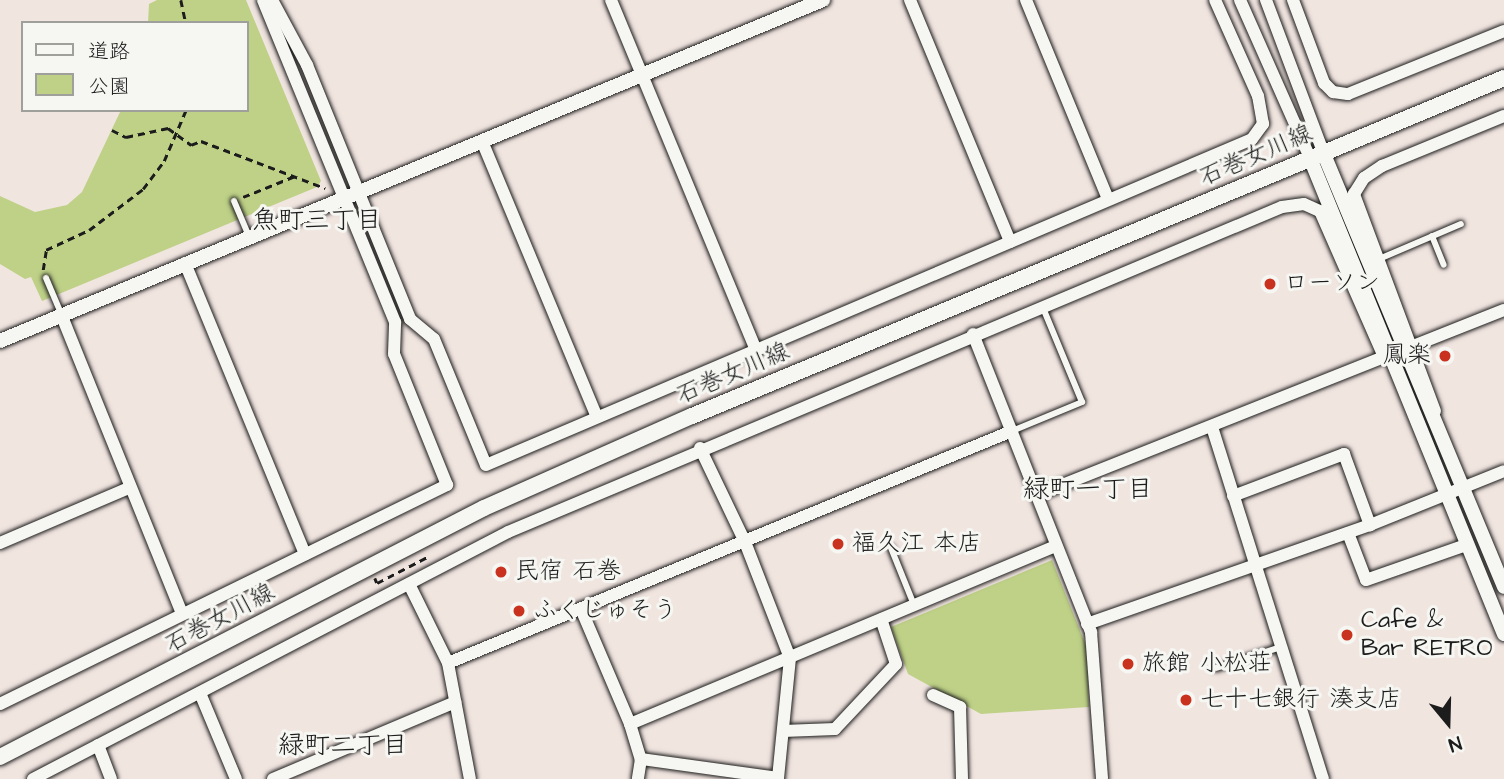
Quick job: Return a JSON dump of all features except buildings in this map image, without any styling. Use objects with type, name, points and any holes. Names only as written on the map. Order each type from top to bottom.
[{"type":"main road","name":"石巻女川線","points":[[0,757],[484,508],[704,411],[1504,78]]},
{"type":"street","points":[[263,0],[350,195],[410,319],[434,339],[486,465],[596,415],[1010,242],[1259,133],[1263,124],[1258,96],[1215,0]]},
{"type":"street","points":[[0,704],[447,485],[394,354],[395,321],[307,65],[272,0]]},
{"type":"street","points":[[611,0],[755,348]]},
{"type":"street","points":[[0,341],[823,0]]},
{"type":"street","points":[[910,0],[1010,242]]},
{"type":"street","points":[[1026,0],[1108,199]]},
{"type":"street","points":[[1240,0],[1317,155],[1438,425],[1504,587]]},
{"type":"street","points":[[1266,0],[1317,155],[1466,545],[1504,634]]},
{"type":"street","points":[[1293,0],[1324,83],[1340,93],[1348,94],[1504,31]]},
{"type":"street","points":[[1438,425],[1430,386],[1353,200],[1364,178],[1382,166],[1504,116]]},
{"type":"street","points":[[482,141],[596,415]]},
{"type":"street","points":[[33,779],[508,532],[700,448],[1282,207],[1313,205],[1332,233],[1384,357],[1422,432]]},
{"type":"street","points":[[185,263],[305,554]]},
{"type":"street","points":[[1413,346],[1504,310]]},
{"type":"street","points":[[61,314],[182,614]]},
{"type":"street","points":[[973,334],[1087,624],[1102,779]]},
{"type":"street","points":[[1037,495],[1384,357]]},
{"type":"street","points":[[1212,427],[1323,779]]},
{"type":"street","points":[[448,663],[1012,431]]},
{"type":"street","points":[[641,759],[778,778],[790,658],[744,542],[700,448]]},
{"type":"street","points":[[1233,496],[1344,454],[1370,525]]},
{"type":"street","points":[[1087,624],[1370,525],[1504,471]]},
{"type":"street","points":[[0,543],[129,488]]},
{"type":"street","points":[[1348,533],[1366,580],[1466,545]]},
{"type":"street","points":[[630,724],[1056,546]]},
{"type":"street","points":[[409,584],[448,663],[470,779]]},
{"type":"street","points":[[581,609],[630,724],[641,759],[638,779]]},
{"type":"street","points":[[783,731],[835,729],[896,664],[881,620]]},
{"type":"street","points":[[200,693],[236,779]]},
{"type":"street","points":[[933,695],[960,707],[962,779]]},
{"type":"street","points":[[272,779],[456,702]]},
{"type":"street","points":[[97,745],[111,779]]},
{"type":"lane","points":[[234,201],[249,237]]},
{"type":"lane","points":[[1377,260],[1461,224]]},
{"type":"lane","points":[[1432,236],[1444,265]]},
{"type":"lane","points":[[46,278],[61,314]]},
{"type":"lane","points":[[1012,431],[1082,402],[1042,307]]},
{"type":"lane","points":[[891,548],[914,606]]},
{"type":"lane","points":[[1216,668],[1282,647]]},
{"type":"path","points":[[181,0],[186,21]]},
{"type":"path","points":[[46,278],[42,267],[46,250],[89,230],[136,196],[164,161],[185,112]]},
{"type":"path","points":[[111,131],[126,137],[157,128],[178,131],[191,145],[201,141],[350,195]]},
{"type":"path","points":[[234,201],[295,176]]},
{"type":"green space","points":[[157,0],[246,0],[321,181],[317,187],[42,301],[31,277],[25,279],[0,264],[0,196],[35,212],[67,205],[82,192],[120,112],[248,112],[248,21],[148,21],[149,4]]},
{"type":"green space","points":[[1052,560],[1087,648],[1089,707],[981,714],[908,674],[891,627]]},
{"type":"place","name":"ローソン","points":[[1270,284]]},
{"type":"place","name":"鳳楽","points":[[1445,356]]},
{"type":"place","name":"福久江 本店","points":[[838,544]]},
{"type":"place","name":"民宿 石巻","points":[[501,572]]},
{"type":"place","name":"ふくじゅそう","points":[[519,611]]},
{"type":"place","name":"Cafe & Bar RETRO","points":[[1347,635]]},
{"type":"place","name":"旅館 小松荘","points":[[1128,664]]},
{"type":"place","name":"七十七銀行 湊支店","points":[[1186,700]]},
{"type":"district","name":"魚町三丁目","points":[[317,221]]},
{"type":"district","name":"緑町一丁目","points":[[1088,490]]},
{"type":"district","name":"緑町二丁目","points":[[343,746]]}]
